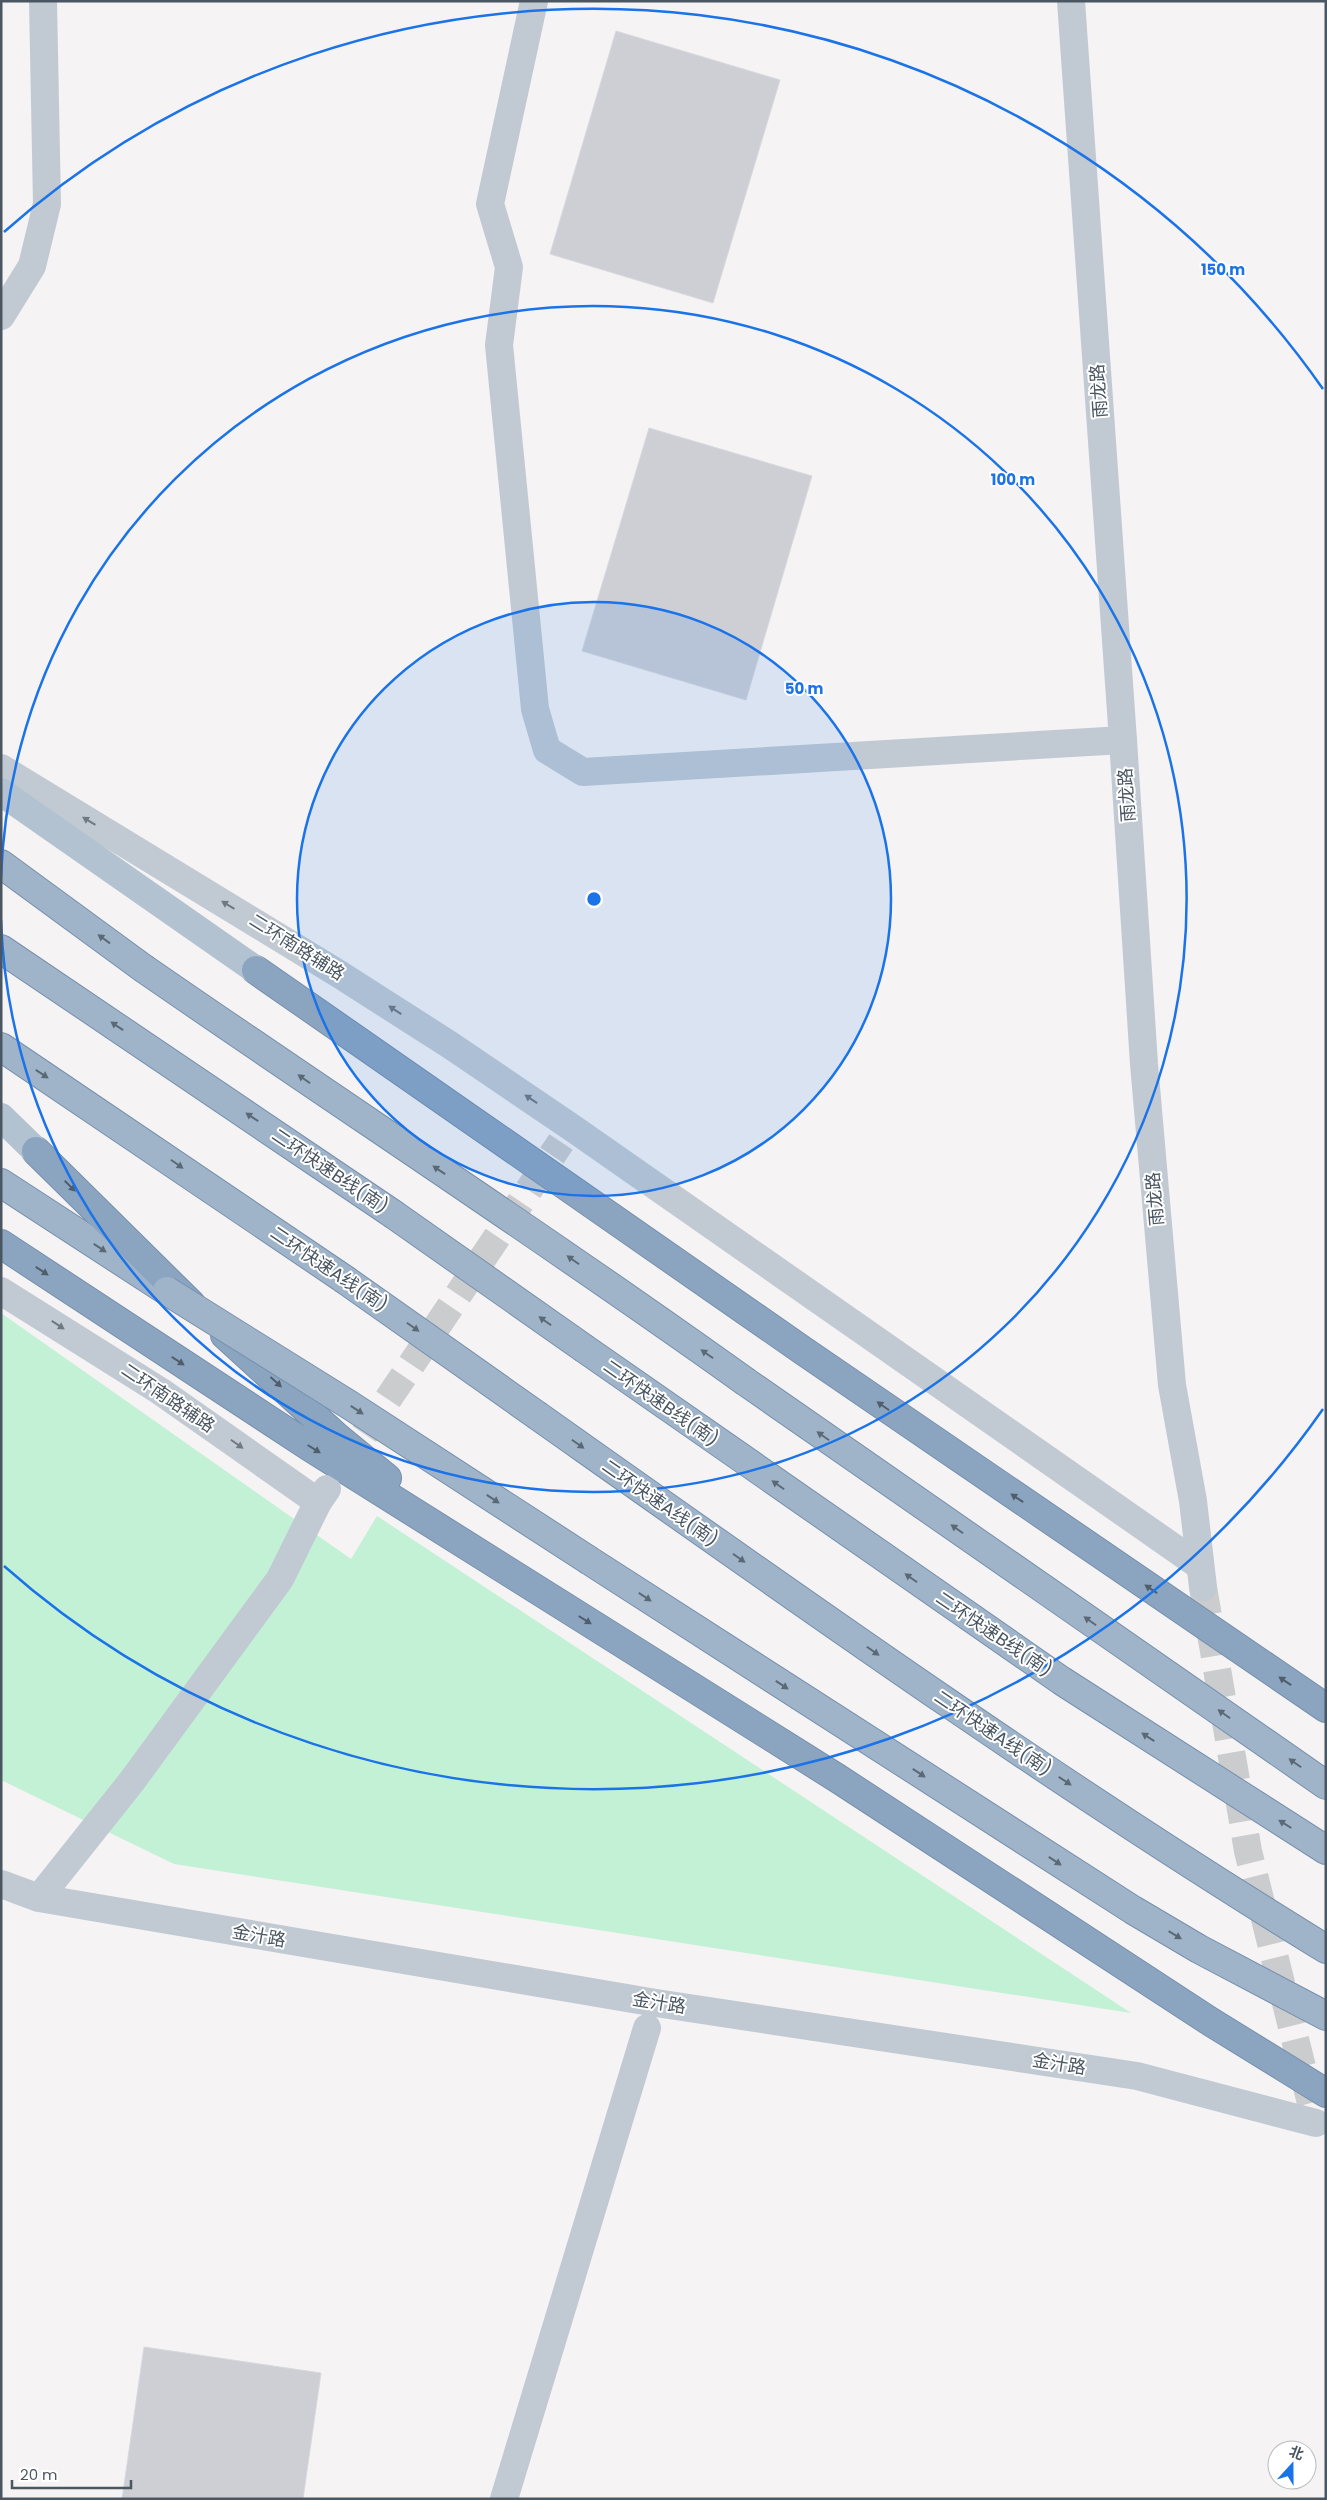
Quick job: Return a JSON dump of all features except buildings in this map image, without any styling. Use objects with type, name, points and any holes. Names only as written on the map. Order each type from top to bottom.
[{"type":"highway","points":[[1,864],[159,979],[316,1088],[541,1238],[1326,1785]]},
{"type":"highway","name":"二环快速B线(南)","points":[[1,949],[393,1214],[585,1350],[1062,1680],[1326,1850]]},
{"type":"highway","points":[[256,970],[804,1352],[1326,1708]]},
{"type":"highway","name":"二环快速A线(南)","points":[[1,1047],[344,1279],[947,1702],[1164,1846],[1326,1949]]},
{"type":"highway","points":[[36,1151],[192,1305],[337,1437],[486,1555],[561,1605]]},
{"type":"highway","points":[[1,1183],[1133,1910],[1199,1949],[1326,2016]]},
{"type":"highway","points":[[1,1244],[302,1442],[820,1767],[1211,2022],[1319,2114]]},
{"type":"main road","points":[[1,792],[256,970]]},
{"type":"main road","points":[[1,812],[143,896],[256,970]]},
{"type":"main road","points":[[1,1117],[36,1151]]},
{"type":"street","points":[[1,316],[32,266],[47,204],[43,1]]},
{"type":"street","points":[[534,1],[490,204],[510,267],[499,346],[535,709],[547,750],[583,772],[1124,740]]},
{"type":"street","name":"雨龙路","points":[[1071,1],[1124,740],[1144,1064],[1172,1385],[1193,1501],[1202,1576]]},
{"type":"street","name":"二环南路辅路","points":[[1,768],[339,974],[1202,1576]]},
{"type":"street","name":"二环南路辅路","points":[[1,1291],[323,1496],[280,1580],[132,1781],[39,1898]]},
{"type":"street","name":"金汁路","points":[[1,1884],[39,1898],[656,2003],[1137,2076],[1319,2114]]},
{"type":"street","points":[[504,2499],[647,2028]]},
{"type":"green space","points":[[1,1313],[351,1559],[377,1516],[1131,2013],[174,1864],[1,1780]]},
{"type":"tunnel","points":[[341,1469],[561,1142]]},
{"type":"tunnel","points":[[1203,1587],[1248,1851],[1311,2103]]}]
